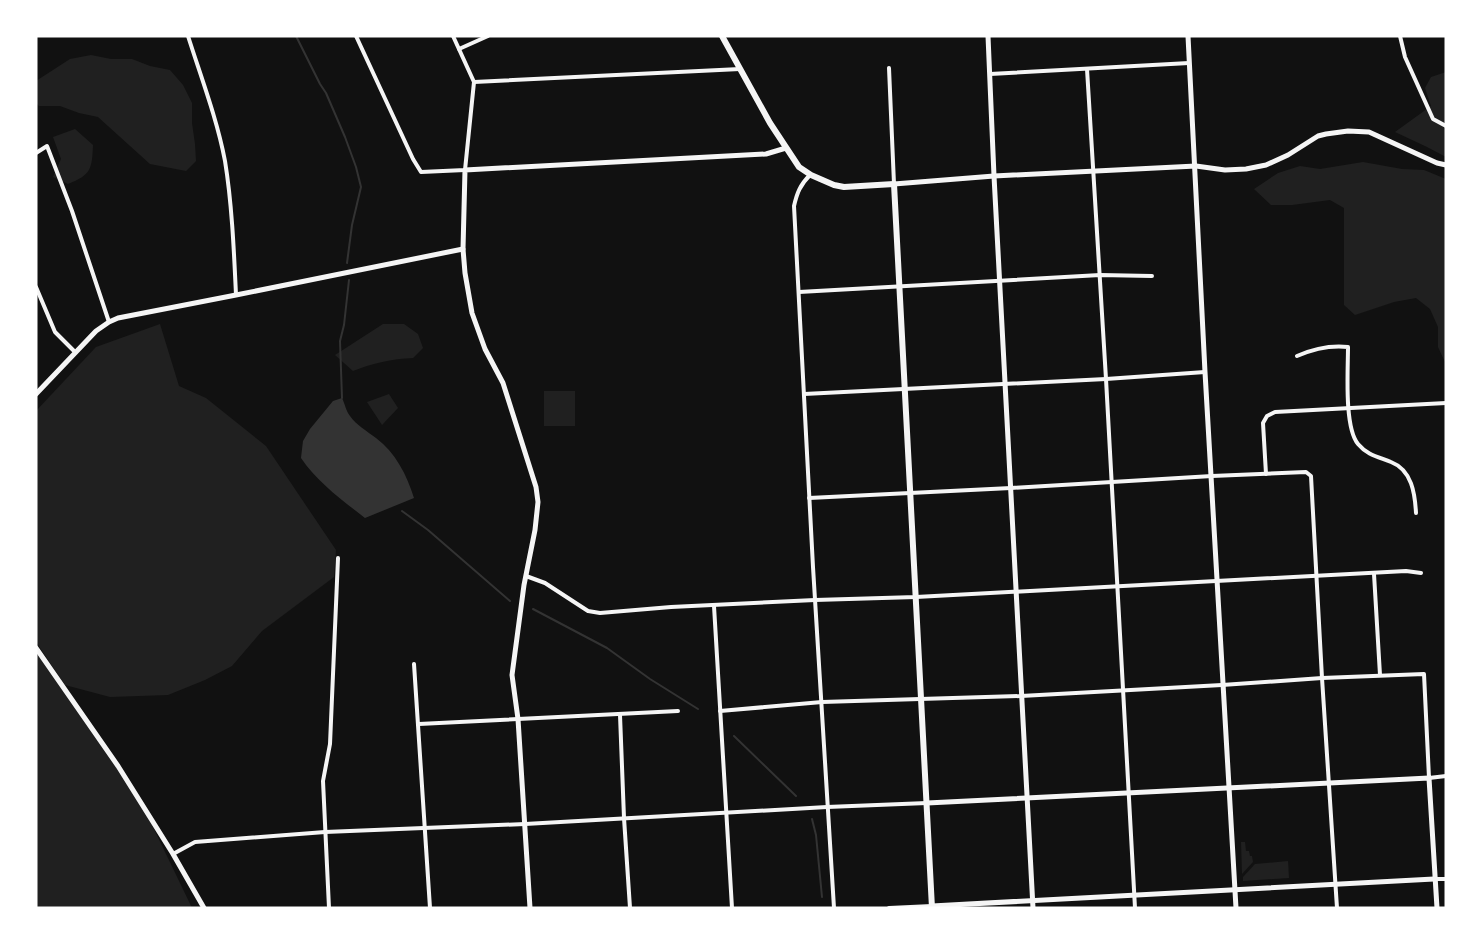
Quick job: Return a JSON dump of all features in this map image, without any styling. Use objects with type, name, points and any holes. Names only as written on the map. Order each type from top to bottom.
[{"type":"main road","points":[[722,36],[770,123],[799,167],[811,175],[844,187],[894,184],[932,907]]},
{"type":"street","points":[[188,36],[224,159],[237,296]]},
{"type":"street","points":[[356,36],[421,172],[766,154],[786,148]]},
{"type":"street","points":[[453,36],[474,82],[465,170],[463,249],[472,313],[485,349],[503,383],[536,487],[538,502],[512,675],[518,719],[530,908]]},
{"type":"street","points":[[459,49],[488,36]]},
{"type":"street","points":[[988,36],[1033,908]]},
{"type":"street","points":[[1188,36],[1236,908]]},
{"type":"street","points":[[1400,36],[1405,57],[1433,119],[1446,126]]},
{"type":"street","points":[[990,74],[1190,63]]},
{"type":"street","points":[[889,68],[894,184],[994,176],[1196,166],[1225,170],[1246,169],[1266,165],[1288,155],[1318,136],[1348,130],[1369,132],[1446,165]]},
{"type":"street","points":[[474,82],[740,69]]},
{"type":"street","points":[[1087,69],[1135,908]]},
{"type":"street","points":[[36,153],[47,146],[72,211],[109,322]]},
{"type":"street","points":[[811,175],[801,185],[794,206],[834,908]]},
{"type":"street","points":[[36,394],[96,331],[109,322],[124,317],[463,249]]},
{"type":"street","points":[[798,292],[1100,275],[1152,276]]},
{"type":"street","points":[[36,287],[55,332],[76,353]]},
{"type":"street","points":[[1297,356],[1319,348],[1348,347],[1349,408],[1352,432],[1358,444],[1371,455],[1395,463],[1408,475],[1415,492],[1416,513]]},
{"type":"street","points":[[804,394],[1205,372]]},
{"type":"street","points":[[1266,474],[1263,423],[1267,416],[1275,412],[1446,403]]},
{"type":"street","points":[[809,498],[1306,472],[1312,480],[1337,908]]},
{"type":"street","points":[[329,908],[323,781],[330,744],[338,558]]},
{"type":"street","points":[[526,576],[545,583],[588,611],[600,613],[1406,571],[1422,573]]},
{"type":"street","points":[[1374,573],[1380,675]]},
{"type":"street","points":[[714,606],[732,908]]},
{"type":"street","points":[[36,648],[120,768],[204,908]]},
{"type":"street","points":[[414,664],[430,908]]},
{"type":"street","points":[[720,711],[822,702],[1021,696],[1424,674],[1437,908]]},
{"type":"street","points":[[418,724],[678,711]]},
{"type":"street","points":[[620,714],[630,908]]},
{"type":"street","points":[[173,854],[195,842],[326,832],[1446,777]]},
{"type":"street","points":[[890,908],[1446,879]]},
{"type":"shaded area","points":[[91,55],[111,59],[132,59],[170,70],[183,85],[192,103],[196,161],[186,171],[150,164],[98,117],[60,106],[39,106],[36,103],[36,81],[70,59]]},
{"type":"shaded area","points":[[1446,72],[1446,157],[1395,132],[1431,106],[1425,88],[1431,77]]},
{"type":"shaded area","points":[[75,129],[93,145],[92,160],[86,174],[68,184],[53,177],[61,159],[53,137]]},
{"type":"shaded area","points":[[1363,162],[1402,169],[1424,170],[1446,179],[1446,364],[1438,347],[1438,327],[1430,309],[1416,298],[1394,302],[1355,315],[1344,305],[1344,208],[1330,200],[1271,205],[1254,189],[1278,173],[1300,166],[1320,169]]},
{"type":"shaded area","points":[[160,324],[179,386],[206,398],[266,446],[336,550],[334,577],[262,631],[232,666],[168,695],[110,697],[65,685],[36,642],[36,411],[96,347]]},
{"type":"shaded area","points":[[383,324],[404,324],[418,334],[423,348],[413,358],[382,362],[353,371],[335,355]]},
{"type":"shaded area","points":[[544,391],[575,391],[575,426],[544,426]]},
{"type":"shaded area","points":[[389,394],[398,408],[382,425],[367,402]]},
{"type":"shaded area","points":[[342,398],[352,419],[395,457],[414,498],[365,518],[322,483],[307,467],[301,458],[303,441],[333,401]]},
{"type":"shaded area","points":[[36,647],[138,796],[192,908],[36,908]]},
{"type":"shaded area","points":[[1241,842],[1245,842],[1246,851],[1249,851],[1253,862],[1242,874]]},
{"type":"shaded area","points":[[1288,861],[1289,878],[1243,881],[1243,877],[1255,864]]},
{"type":"waterway","points":[[296,36],[326,93],[345,137],[361,187],[352,225],[347,263]]},
{"type":"waterway","points":[[342,398],[340,341],[349,280]]},
{"type":"waterway","points":[[402,511],[428,530],[510,601]]},
{"type":"waterway","points":[[533,609],[607,648],[650,679],[698,709]]},
{"type":"waterway","points":[[734,736],[796,796]]},
{"type":"waterway","points":[[812,819],[816,835],[822,897]]}]
